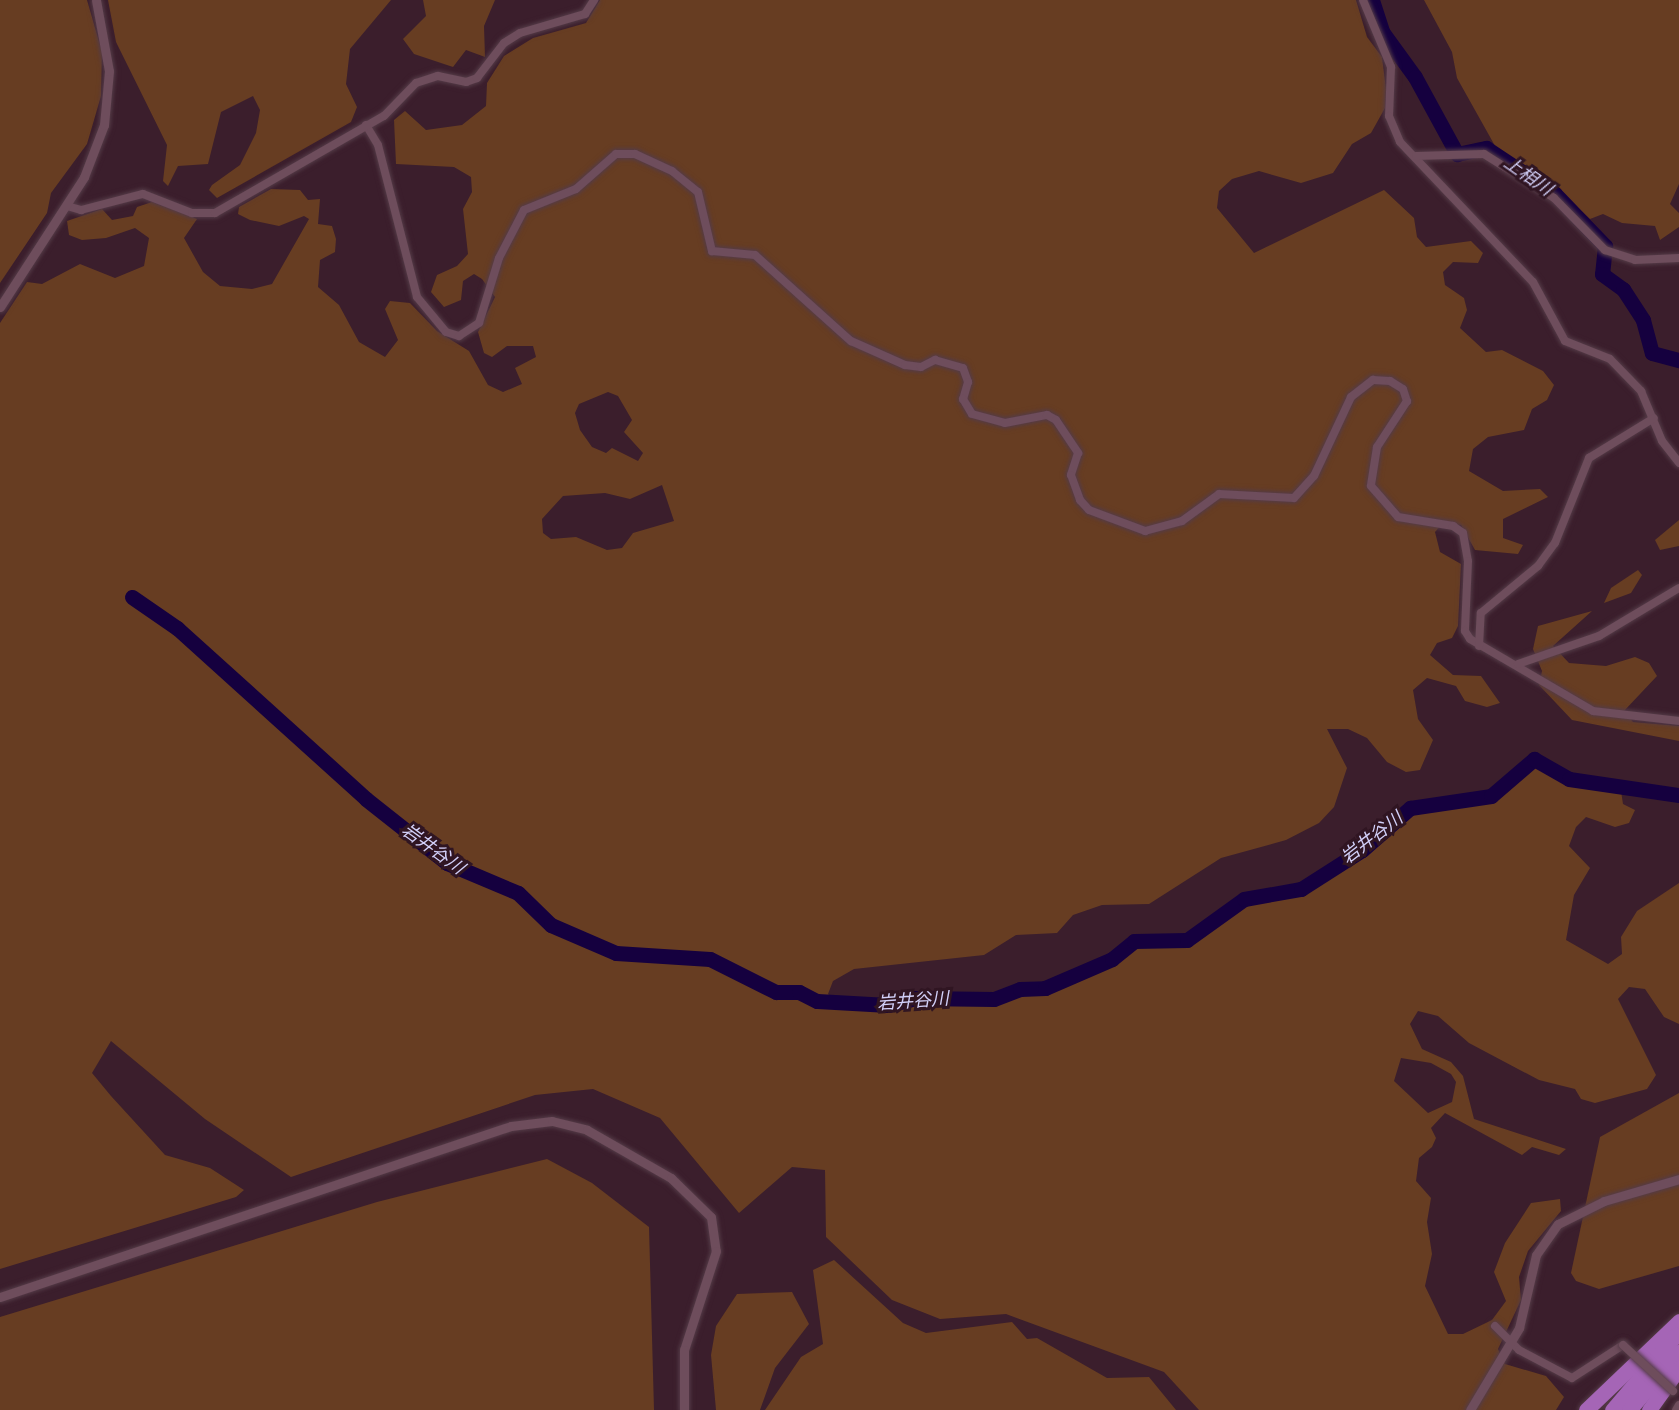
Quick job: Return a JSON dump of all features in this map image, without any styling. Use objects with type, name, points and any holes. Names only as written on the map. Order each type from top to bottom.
[{"type":"highway","points":[[1586,1410],[1679,1321]]},
{"type":"highway","points":[[1612,1410],[1679,1332]]},
{"type":"highway","points":[[1629,1410],[1679,1352]]},
{"type":"highway","points":[[1649,1410],[1679,1368]]},
{"type":"street","points":[[0,307],[67,206],[95,152],[109,99],[105,29],[96,0]]},
{"type":"street","points":[[67,206],[81,210],[143,194],[192,213],[215,213],[394,109],[416,83],[438,75],[466,82],[477,78],[504,43],[520,33],[585,14],[594,0]]},
{"type":"street","points":[[1363,0],[1391,67],[1392,128],[1485,237],[1533,282],[1565,341],[1611,359],[1641,391],[1665,447],[1679,463]]},
{"type":"street","points":[[366,125],[378,145],[417,297],[447,332],[459,336],[479,323],[499,258],[524,210],[576,189],[616,154],[635,154],[672,171],[698,192],[705,202],[707,244],[712,251],[755,255],[851,341],[905,365],[921,368],[935,360],[957,364],[968,382],[963,399],[972,414],[1005,423],[1047,415],[1056,420],[1078,453],[1071,481],[1080,500],[1089,510],[1144,531],[1182,521],[1219,494],[1294,498],[1314,476],[1351,397],[1373,380],[1390,381],[1407,401],[1377,447],[1371,486],[1398,517],[1454,526],[1463,533],[1468,561],[1465,631],[1479,646],[1518,664],[1593,711],[1679,721]]},
{"type":"street","points":[[1416,156],[1484,154],[1554,198],[1606,251],[1635,260],[1679,258]]},
{"type":"street","points":[[1479,646],[1481,613],[1538,566],[1555,543],[1589,458],[1654,418]]},
{"type":"street","points":[[1518,664],[1599,636],[1679,588]]},
{"type":"street","points":[[0,1297],[511,1126],[552,1121],[587,1131],[671,1178],[711,1217],[716,1251],[684,1350],[684,1410]]},
{"type":"street","points":[[1470,1410],[1519,1328],[1536,1255],[1558,1224],[1604,1201],[1679,1179]]},
{"type":"street","points":[[1495,1326],[1510,1344],[1578,1379],[1623,1345],[1676,1394]]},
{"type":"street","points":[[1676,1410],[1679,1405]]},
{"type":"shaded area","points":[[0,0],[87,0],[102,52],[101,96],[87,144],[51,193],[47,213],[0,283]]},
{"type":"shaded area","points":[[108,0],[391,0],[350,49],[346,84],[357,107],[351,122],[217,198],[209,190],[212,185],[240,165],[256,133],[260,110],[253,96],[221,112],[208,164],[178,166],[168,186],[163,181],[167,145],[116,42]]},
{"type":"shaded area","points":[[423,0],[495,0],[484,26],[485,57],[466,50],[453,67],[414,54],[403,39],[426,16]]},
{"type":"shaded area","points":[[600,0],[1356,0],[1367,37],[1382,57],[1386,89],[1385,108],[1371,133],[1352,144],[1333,173],[1301,183],[1259,171],[1232,179],[1219,191],[1217,208],[1254,253],[1384,190],[1414,218],[1417,237],[1426,247],[1471,241],[1483,253],[1478,263],[1453,262],[1443,272],[1445,285],[1464,298],[1467,310],[1460,328],[1486,352],[1502,350],[1543,371],[1554,385],[1547,400],[1532,409],[1524,430],[1488,437],[1473,449],[1469,471],[1503,491],[1540,489],[1548,497],[1503,519],[1503,538],[1523,545],[1518,554],[1475,550],[1461,525],[1443,523],[1435,532],[1440,552],[1461,564],[1458,626],[1452,638],[1437,643],[1430,655],[1453,675],[1481,676],[1500,703],[1487,707],[1465,701],[1456,686],[1427,678],[1413,690],[1418,719],[1433,740],[1420,770],[1406,772],[1387,762],[1367,738],[1348,729],[1327,729],[1347,768],[1334,807],[1319,823],[1286,840],[1221,858],[1149,904],[1102,905],[1073,915],[1057,933],[1016,935],[984,955],[854,969],[833,981],[828,994],[838,1004],[888,1010],[943,1000],[988,1003],[1053,990],[1138,947],[1190,943],[1255,899],[1287,898],[1356,860],[1410,814],[1502,796],[1518,775],[1535,764],[1569,783],[1621,791],[1623,804],[1635,810],[1629,823],[1615,827],[1586,817],[1576,827],[1569,846],[1590,868],[1574,895],[1566,940],[1608,964],[1622,954],[1621,937],[1637,911],[1679,883],[1679,1024],[1664,1017],[1645,989],[1629,987],[1618,999],[1656,1075],[1647,1089],[1595,1103],[1581,1099],[1575,1089],[1539,1080],[1469,1043],[1438,1016],[1418,1011],[1410,1024],[1422,1049],[1451,1062],[1463,1076],[1474,1119],[1566,1149],[1559,1155],[1532,1147],[1522,1155],[1445,1113],[1431,1128],[1436,1138],[1432,1147],[1419,1158],[1416,1181],[1431,1198],[1427,1222],[1432,1254],[1425,1286],[1448,1334],[1463,1334],[1492,1320],[1506,1301],[1494,1272],[1505,1243],[1531,1203],[1560,1199],[1561,1211],[1528,1251],[1519,1277],[1521,1300],[1498,1349],[1505,1364],[1546,1376],[1564,1397],[1556,1410],[1199,1410],[1164,1372],[1006,1314],[940,1319],[892,1300],[826,1237],[825,1170],[792,1167],[739,1213],[660,1118],[593,1089],[535,1095],[291,1177],[205,1119],[111,1041],[92,1073],[111,1096],[165,1155],[210,1168],[244,1190],[236,1197],[0,1269],[0,323],[27,282],[42,284],[80,264],[115,278],[144,266],[149,238],[135,228],[106,238],[82,240],[69,235],[67,221],[102,209],[112,220],[133,216],[137,207],[152,202],[197,219],[184,238],[203,272],[220,286],[252,289],[272,284],[309,219],[304,216],[279,226],[250,220],[238,214],[239,207],[271,189],[300,190],[308,200],[320,199],[318,224],[332,226],[336,239],[335,252],[320,260],[318,287],[339,305],[359,342],[385,357],[398,340],[385,309],[390,301],[410,303],[437,331],[469,351],[488,385],[503,392],[522,384],[515,368],[536,357],[533,346],[507,346],[492,357],[484,353],[478,332],[495,297],[482,279],[474,274],[463,281],[461,300],[444,307],[431,292],[437,275],[457,266],[468,254],[463,209],[472,192],[471,177],[454,167],[396,164],[394,120],[405,111],[426,130],[462,125],[486,106],[487,83],[504,56],[533,38],[586,23]],"holes":[[[608,392],[618,396],[632,420],[624,432],[643,453],[638,461],[612,448],[606,453],[592,447],[580,430],[575,413],[579,404]],[[662,485],[674,521],[633,533],[622,548],[607,550],[576,537],[551,539],[543,533],[542,519],[563,496],[605,493],[630,499]],[[1401,1058],[1431,1063],[1451,1074],[1456,1082],[1452,1102],[1428,1113],[1394,1081]]]},
{"type":"shaded area","points":[[1424,0],[1679,0],[1679,184],[1670,204],[1679,213],[1679,227],[1660,240],[1655,226],[1622,223],[1603,214],[1590,219],[1554,186],[1499,153],[1457,78],[1452,52]]},
{"type":"shaded area","points":[[1679,520],[1679,546],[1660,550],[1655,540]]},
{"type":"shaded area","points":[[1638,570],[1642,575],[1631,593],[1604,603],[1611,588]]},
{"type":"shaded area","points":[[1592,611],[1553,646],[1569,663],[1606,666],[1635,657],[1649,663],[1657,676],[1624,711],[1633,722],[1679,726],[1679,741],[1572,720],[1539,685],[1542,671],[1533,649],[1538,626]]},
{"type":"shaded area","points":[[1679,1093],[1679,1266],[1599,1289],[1576,1281],[1571,1273],[1600,1137]]},
{"type":"shaded area","points":[[547,1159],[592,1183],[649,1227],[654,1410],[0,1410],[0,1317],[377,1202]]},
{"type":"shaded area","points":[[834,1260],[903,1323],[926,1333],[1012,1322],[1027,1339],[1037,1338],[1107,1378],[1149,1377],[1176,1410],[765,1410],[801,1357],[823,1344],[813,1270]]},
{"type":"shaded area","points":[[792,1292],[809,1324],[775,1368],[760,1410],[716,1410],[711,1355],[716,1326],[737,1294]]},
{"type":"waterway","name":"上相川","points":[[1372,0],[1383,33],[1415,77],[1457,154],[1486,148],[1554,193],[1605,246],[1602,274],[1623,289],[1643,320],[1652,353],[1679,360]]},
{"type":"waterway","name":"岩井谷川","points":[[132,597],[177,628],[366,799],[447,863],[518,893],[551,925],[616,953],[710,959],[776,992],[799,992],[817,1001],[888,1005],[916,998],[994,999],[1020,989],[1045,988],[1112,959],[1134,941],[1187,940],[1244,899],[1301,889],[1362,850],[1410,808],[1491,796],[1534,759],[1569,779],[1679,795]]}]
